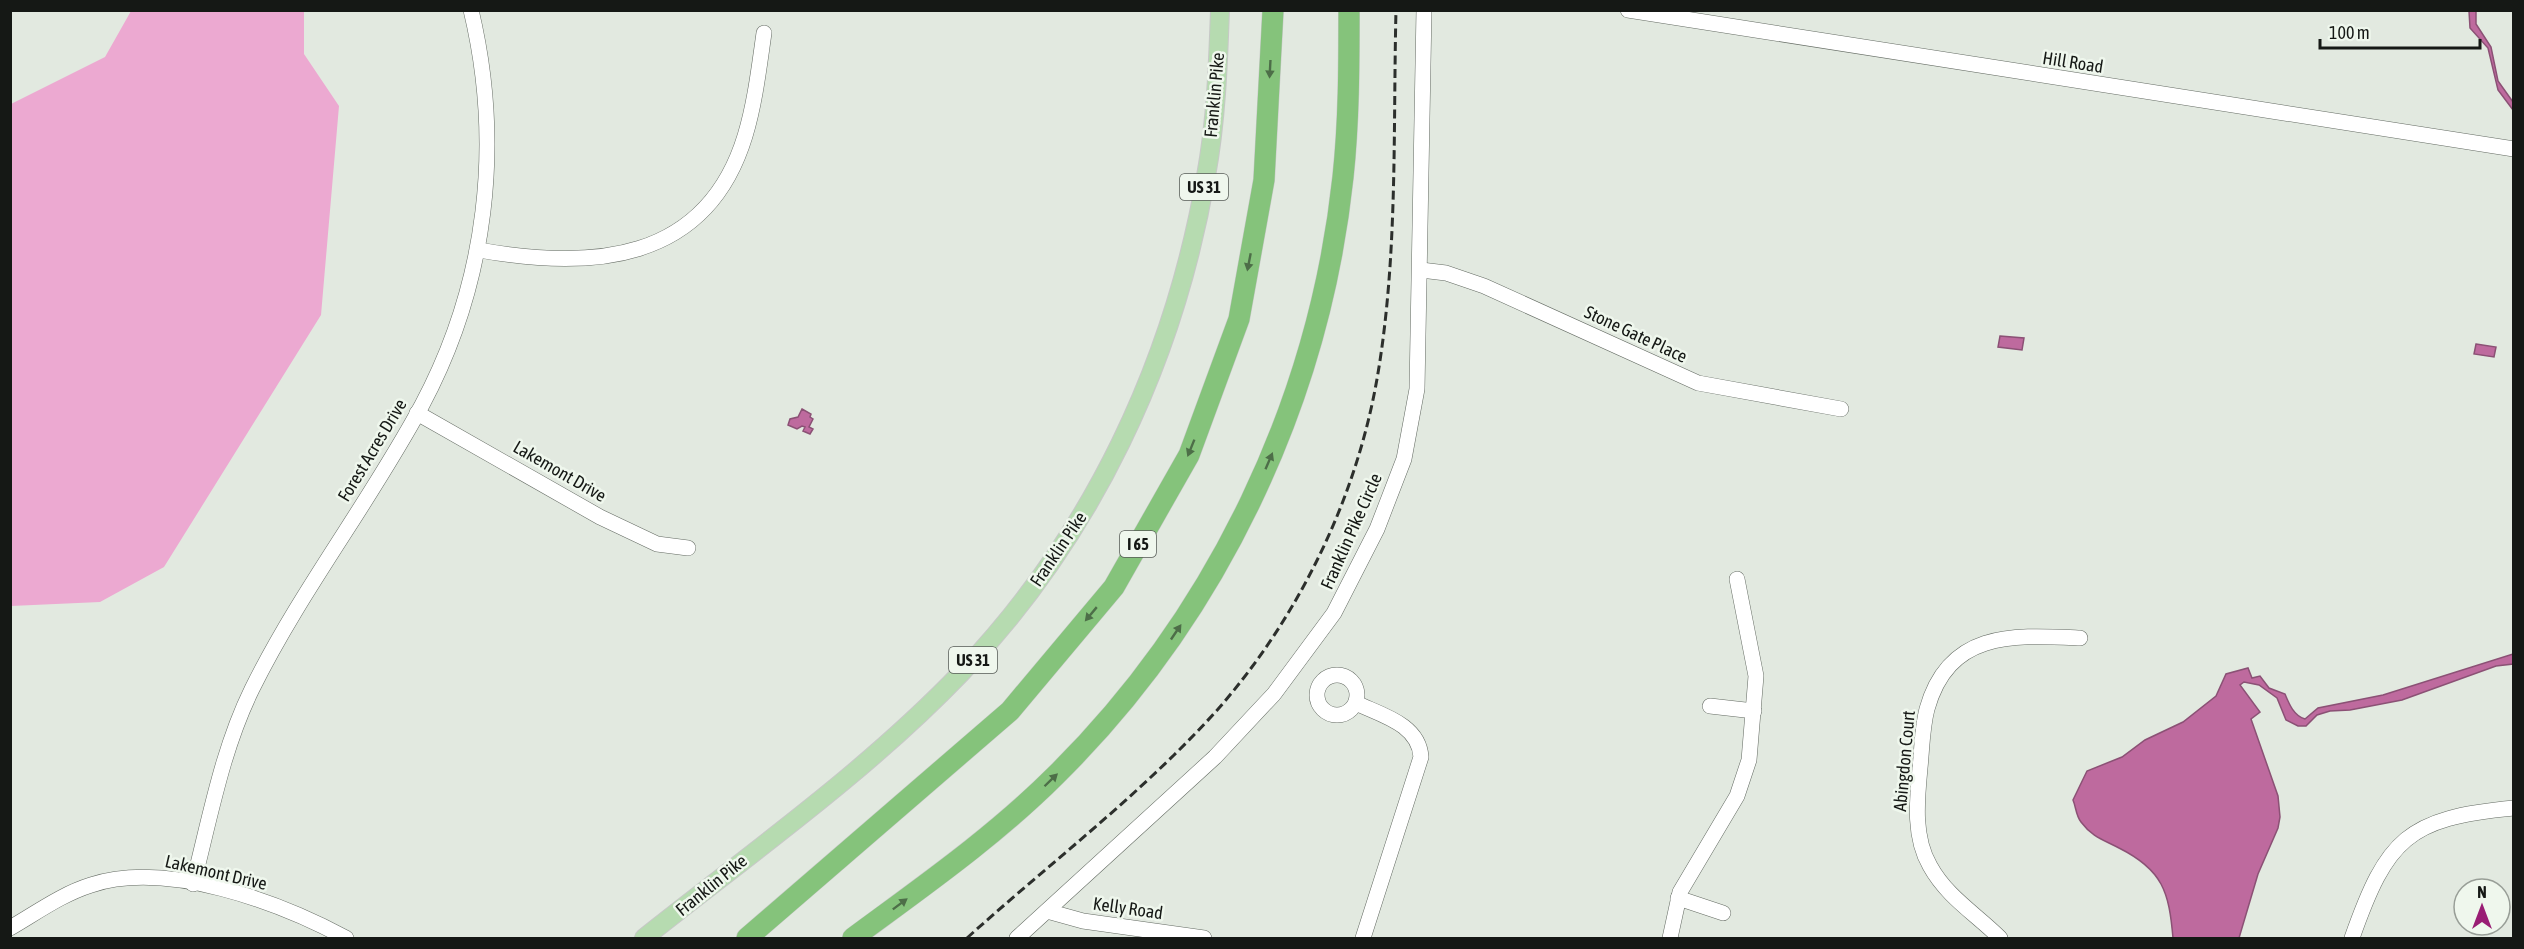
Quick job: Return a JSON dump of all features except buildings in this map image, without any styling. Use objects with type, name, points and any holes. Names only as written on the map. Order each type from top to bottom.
[{"type":"highway","name":"I 65","points":[[747,939],[1010,711],[1114,587],[1183,465],[1239,319],[1264,180],[1274,10]]},
{"type":"highway","points":[[853,939],[983,841],[1027,803],[1083,748],[1162,651],[1200,595],[1238,527],[1271,458],[1292,403],[1310,348],[1328,274],[1341,197],[1347,139],[1349,10]]},
{"type":"main road","name":"Franklin Pike","points":[[644,939],[854,771],[938,697],[987,645],[1020,605],[1081,518],[1119,450],[1148,386],[1185,275],[1207,175],[1220,10]]},
{"type":"street","name":"Forest Acres Drive","points":[[193,884],[228,750],[248,698],[276,645],[417,413],[446,355],[479,250],[488,178],[488,130],[482,65],[471,10]]},
{"type":"street","name":"Franklin Pike Circle","points":[[1017,939],[1239,732],[1302,660],[1338,605],[1367,550],[1387,505],[1412,426],[1418,380],[1424,10]]},
{"type":"street","name":"Hill Road","points":[[1628,10],[2514,149]]},
{"type":"street","points":[[479,250],[540,258],[599,258],[643,249],[687,224],[719,188],[740,150],[754,99],[764,33]]},
{"type":"street","name":"Stone Gate Place","points":[[1421,270],[1446,273],[1484,286],[1698,383],[1841,409]]},
{"type":"street","name":"Lakemont Drive","points":[[417,413],[600,517],[657,543],[688,548]]},
{"type":"street","points":[[1670,939],[1678,898],[1689,874],[1742,786],[1750,753],[1754,711],[1754,661],[1737,579]]},
{"type":"street","name":"Abingdon Court","points":[[2000,939],[1948,892],[1929,865],[1923,850],[1917,808],[1927,710],[1935,687],[1946,671],[1962,657],[1985,643],[1997,638],[2022,635],[2080,638]]},
{"type":"street","points":[[1356,703],[1410,731],[1418,744],[1421,757],[1363,939]]},
{"type":"street","points":[[1710,706],[1754,711]]},
{"type":"street","points":[[2352,939],[2373,883],[2386,859],[2402,842],[2422,828],[2446,818],[2514,808]]},
{"type":"street","name":"Lakemont Drive","points":[[10,928],[67,895],[105,881],[141,877],[193,884],[262,900],[346,939]]},
{"type":"street","points":[[1678,898],[1724,913]]},
{"type":"street","name":"Kelly Road","points":[[1047,911],[1083,921],[1203,939]]},
{"type":"shaded area","points":[[131,11],[304,11],[304,54],[339,106],[321,315],[164,567],[100,602],[11,606],[11,104],[105,57]]},
{"type":"shaded area","points":[[2469,11],[2476,11],[2476,24],[2491,47],[2498,81],[2513,102],[2513,110],[2498,90],[2488,48],[2470,28]]},
{"type":"shaded area","points":[[2000,336],[2024,338],[2022,350],[1998,347]]},
{"type":"shaded area","points":[[2476,344],[2496,347],[2494,357],[2474,354]]},
{"type":"shaded area","points":[[802,409],[811,414],[810,417],[813,419],[809,427],[813,429],[810,434],[803,431],[805,427],[797,429],[788,425],[790,419],[798,417]]},
{"type":"shaded area","points":[[2513,654],[2513,664],[2496,666],[2402,700],[2350,710],[2330,711],[2317,715],[2306,726],[2298,726],[2286,720],[2277,698],[2259,685],[2244,682],[2240,685],[2260,712],[2251,719],[2278,796],[2280,817],[2278,828],[2258,874],[2239,938],[2173,938],[2166,895],[2154,874],[2134,856],[2094,835],[2078,817],[2073,800],[2087,771],[2122,757],[2145,740],[2183,722],[2216,696],[2226,674],[2248,668],[2252,678],[2260,676],[2269,688],[2285,694],[2290,706],[2305,719],[2318,708],[2383,695]]},
{"type":"railway","points":[[967,938],[1128,798],[1219,708],[1274,635],[1299,595],[1320,554],[1355,468],[1377,379],[1384,333],[1393,195],[1396,10]]}]
